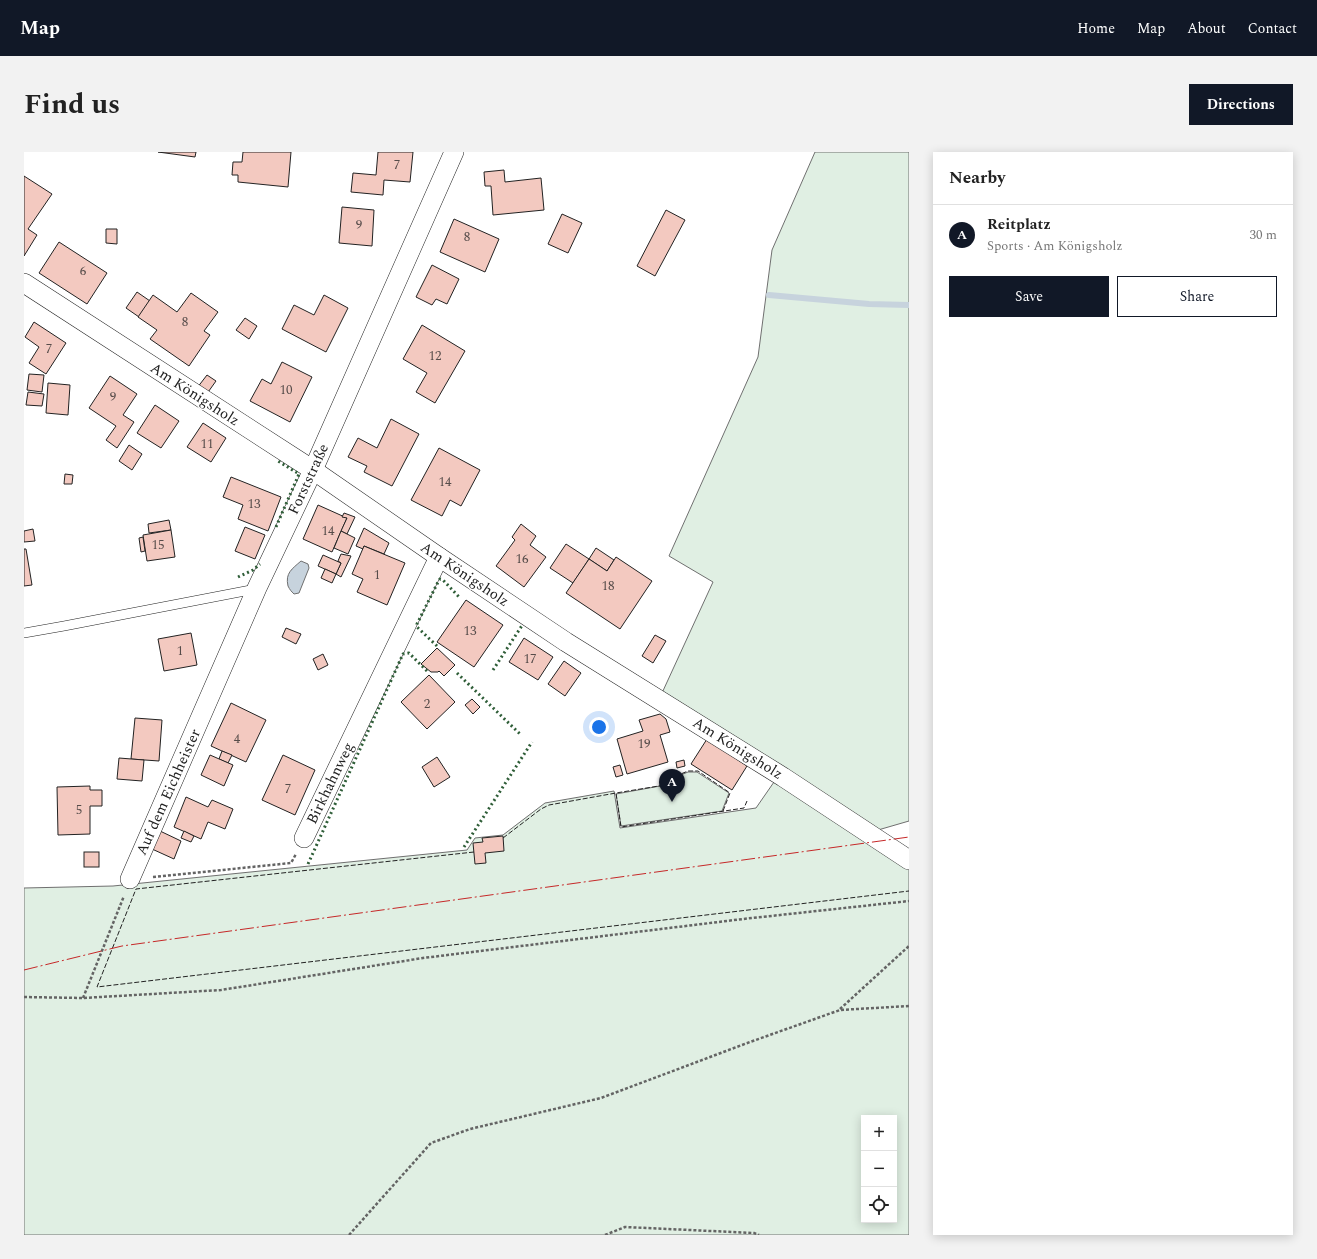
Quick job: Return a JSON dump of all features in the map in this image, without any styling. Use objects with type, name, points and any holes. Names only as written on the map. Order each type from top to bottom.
[{"type":"street","name":"Forststraße","points":[[257,588],[313,470],[454,152]]},
{"type":"street","name":"Am Königsholz","points":[[24,283],[313,470],[566,642],[783,776],[909,860]]},
{"type":"street","name":"Birkhahnweg","points":[[304,838],[439,557]]},
{"type":"street","name":"Auf dem Eichheister","points":[[130,879],[257,588]]},
{"type":"lane","points":[[24,633],[257,588]]},
{"type":"path","name":"Birkhahnweg","points":[[130,879],[291,863],[304,838]]},
{"type":"path","points":[[83,998],[130,879]]},
{"type":"path","points":[[24,997],[83,998],[221,990],[423,958],[735,920],[909,901]]},
{"type":"path","points":[[840,1010],[909,946]]},
{"type":"path","points":[[349,1235],[431,1143],[470,1129],[601,1098],[840,1010],[909,1006]]},
{"type":"path","points":[[605,1235],[625,1227],[754,1233],[759,1235]]},
{"type":"green space","points":[[815,152],[909,152],[909,821],[878,830],[909,849],[909,1235],[24,1235],[24,888],[113,886],[467,850],[475,838],[503,835],[545,803],[614,791],[620,828],[756,808],[783,769],[662,693],[713,582],[669,556],[758,357],[772,250]]},
{"type":"green space","points":[[688,772],[697,772],[729,793],[722,811],[621,826],[616,794],[671,784],[676,777]]},
{"type":"shaded area","points":[[301,561],[308,564],[309,568],[299,593],[294,594],[288,586],[288,574]]},
{"type":"building","points":[[158,152],[196,152],[195,157]]},
{"type":"building","points":[[243,152],[291,152],[288,187],[238,182],[238,175],[232,175],[233,162],[242,162]]},
{"type":"building","points":[[378,152],[413,152],[410,182],[384,180],[383,195],[351,192],[353,173],[376,175]]},
{"type":"building","points":[[504,170],[505,182],[541,178],[544,210],[493,215],[491,186],[485,186],[484,172]]},
{"type":"building","points":[[24,176],[52,194],[28,229],[37,235],[24,256]]},
{"type":"building","points":[[342,207],[374,210],[372,246],[339,243]]},
{"type":"building","points":[[666,210],[685,220],[655,276],[637,266]]},
{"type":"building","points":[[562,214],[582,223],[568,253],[548,244]]},
{"type":"building","points":[[454,219],[499,239],[485,272],[440,252]]},
{"type":"building","points":[[106,229],[117,229],[117,244],[106,243]]},
{"type":"building","points":[[59,242],[107,273],[87,304],[39,273]]},
{"type":"building","points":[[432,265],[459,279],[447,304],[436,299],[432,305],[416,297]]},
{"type":"building","points":[[137,292],[150,301],[139,317],[126,308]]},
{"type":"building","points":[[191,293],[218,312],[204,331],[210,335],[189,366],[150,339],[157,330],[138,317],[153,295],[177,312]]},
{"type":"building","points":[[324,295],[348,308],[326,352],[282,329],[294,305],[314,315]]},
{"type":"building","points":[[245,318],[257,326],[249,339],[236,330]]},
{"type":"building","points":[[34,322],[66,343],[46,374],[29,363],[39,347],[25,337]]},
{"type":"building","points":[[422,325],[465,351],[435,403],[416,392],[427,373],[403,359]]},
{"type":"building","points":[[282,362],[312,377],[290,422],[250,401],[262,379],[271,384]]},
{"type":"building","points":[[29,374],[44,375],[42,392],[27,390]]},
{"type":"building","points":[[207,375],[216,381],[206,395],[197,388]]},
{"type":"building","points":[[110,376],[137,394],[123,415],[134,422],[117,448],[106,440],[116,426],[89,408]]},
{"type":"building","points":[[48,383],[70,385],[68,415],[46,413]]},
{"type":"building","points":[[28,392],[44,394],[42,406],[26,405]]},
{"type":"building","points":[[155,405],[179,421],[161,448],[137,433]]},
{"type":"building","points":[[391,419],[419,434],[392,486],[364,472],[367,466],[348,457],[358,438],[377,448]]},
{"type":"building","points":[[203,423],[226,438],[211,462],[187,447]]},
{"type":"building","points":[[129,445],[142,454],[132,470],[119,461]]},
{"type":"building","points":[[439,448],[480,470],[461,506],[450,500],[442,516],[411,500]]},
{"type":"building","points":[[65,474],[73,475],[72,484],[64,484]]},
{"type":"building","points":[[231,477],[281,497],[268,531],[238,519],[243,505],[223,497]]},
{"type":"building","points":[[318,505],[347,518],[332,552],[303,539]]},
{"type":"building","points":[[344,513],[355,517],[347,534],[341,531],[347,518],[342,517]]},
{"type":"building","points":[[169,520],[171,530],[149,533],[148,524]]},
{"type":"building","points":[[521,524],[536,536],[530,545],[546,557],[524,587],[496,566],[515,540],[512,537]]},
{"type":"building","points":[[245,527],[265,535],[255,559],[235,551]]},
{"type":"building","points":[[364,528],[389,543],[384,554],[364,546],[363,549],[356,546]]},
{"type":"building","points":[[33,529],[35,541],[24,542],[24,531]]},
{"type":"building","points":[[171,530],[175,557],[147,561],[143,535]]},
{"type":"building","points":[[341,531],[355,538],[348,554],[334,548]]},
{"type":"building","points":[[143,537],[145,551],[141,552],[139,538]]},
{"type":"building","points":[[566,544],[589,559],[573,583],[550,568]]},
{"type":"building","points":[[364,546],[405,563],[387,605],[357,592],[363,579],[352,574]]},
{"type":"building","points":[[596,548],[614,560],[607,571],[589,559]]},
{"type":"building","points":[[24,549],[26,549],[32,585],[24,586]]},
{"type":"building","points":[[341,554],[351,556],[341,577],[336,574],[341,563],[338,561]]},
{"type":"building","points":[[323,555],[341,563],[336,574],[318,566]]},
{"type":"building","points":[[616,557],[652,581],[620,629],[566,593],[589,559],[607,571]]},
{"type":"building","points":[[325,569],[336,574],[332,583],[321,578]]},
{"type":"building","points":[[466,600],[503,625],[474,667],[437,642]]},
{"type":"building","points":[[286,628],[301,634],[296,644],[282,637]]},
{"type":"building","points":[[191,633],[197,665],[164,671],[158,639]]},
{"type":"building","points":[[655,635],[666,641],[653,663],[642,656]]},
{"type":"building","points":[[524,638],[553,657],[538,680],[509,662]]},
{"type":"building","points":[[437,648],[455,665],[444,676],[439,671],[431,672],[421,664]]},
{"type":"building","points":[[323,654],[328,665],[318,670],[313,659]]},
{"type":"building","points":[[564,661],[581,673],[565,696],[548,684]]},
{"type":"building","points":[[429,675],[455,702],[427,729],[401,702]]},
{"type":"building","points":[[472,699],[480,707],[473,714],[465,705]]},
{"type":"building","points":[[231,703],[266,720],[246,762],[211,746]]},
{"type":"building","points":[[660,714],[666,719],[670,732],[660,735],[668,762],[627,774],[617,739],[643,731],[639,720]]},
{"type":"building","points":[[135,718],[162,720],[159,761],[131,759]]},
{"type":"building","points":[[707,739],[747,766],[732,790],[691,764]]},
{"type":"building","points":[[222,751],[232,755],[228,763],[219,759]]},
{"type":"building","points":[[210,755],[233,765],[224,786],[201,775]]},
{"type":"building","points":[[283,755],[315,770],[295,815],[262,800]]},
{"type":"building","points":[[437,757],[450,777],[434,787],[422,767]]},
{"type":"building","points":[[119,758],[144,760],[142,781],[117,779]]},
{"type":"building","points":[[684,760],[685,766],[677,768],[676,762]]},
{"type":"building","points":[[620,765],[623,775],[616,777],[613,767]]},
{"type":"building","points":[[90,786],[90,790],[102,790],[102,806],[90,806],[90,834],[58,835],[57,787]]},
{"type":"building","points":[[186,797],[208,807],[212,800],[233,809],[225,829],[208,822],[201,839],[174,827]]},
{"type":"building","points":[[160,831],[181,841],[174,859],[152,849]]},
{"type":"building","points":[[184,831],[194,836],[191,842],[181,838]]},
{"type":"building","points":[[503,836],[504,851],[485,853],[486,863],[475,864],[473,843],[483,842],[482,838]]},
{"type":"building","points":[[84,852],[99,852],[99,867],[84,867]]},
{"type":"waterway","points":[[769,295],[869,304],[909,305]]},
{"type":"hedge","points":[[276,527],[299,474],[278,461]]},
{"type":"hedge","points":[[238,577],[253,570],[260,564]]},
{"type":"hedge","points":[[437,646],[417,627],[417,624],[439,580],[443,580],[460,598]]},
{"type":"hedge","points":[[493,670],[523,624]]},
{"type":"hedge","points":[[308,864],[403,654],[409,653],[429,673]]},
{"type":"hedge","points":[[457,673],[520,734]]},
{"type":"hedge","points":[[464,847],[532,742]]},
{"type":"fence","points":[[723,811],[730,793],[698,771],[688,771],[676,776],[671,784],[616,793],[621,827],[744,808],[747,801]]},
{"type":"fence","points":[[503,838],[541,809],[549,805],[616,793]]},
{"type":"fence","points":[[474,852],[136,889],[97,987],[909,891]]},
{"type":"power","points":[[24,970],[122,946],[909,837]]},
{"type":"place","name":"Reitplatz","points":[[672,802]]}]
